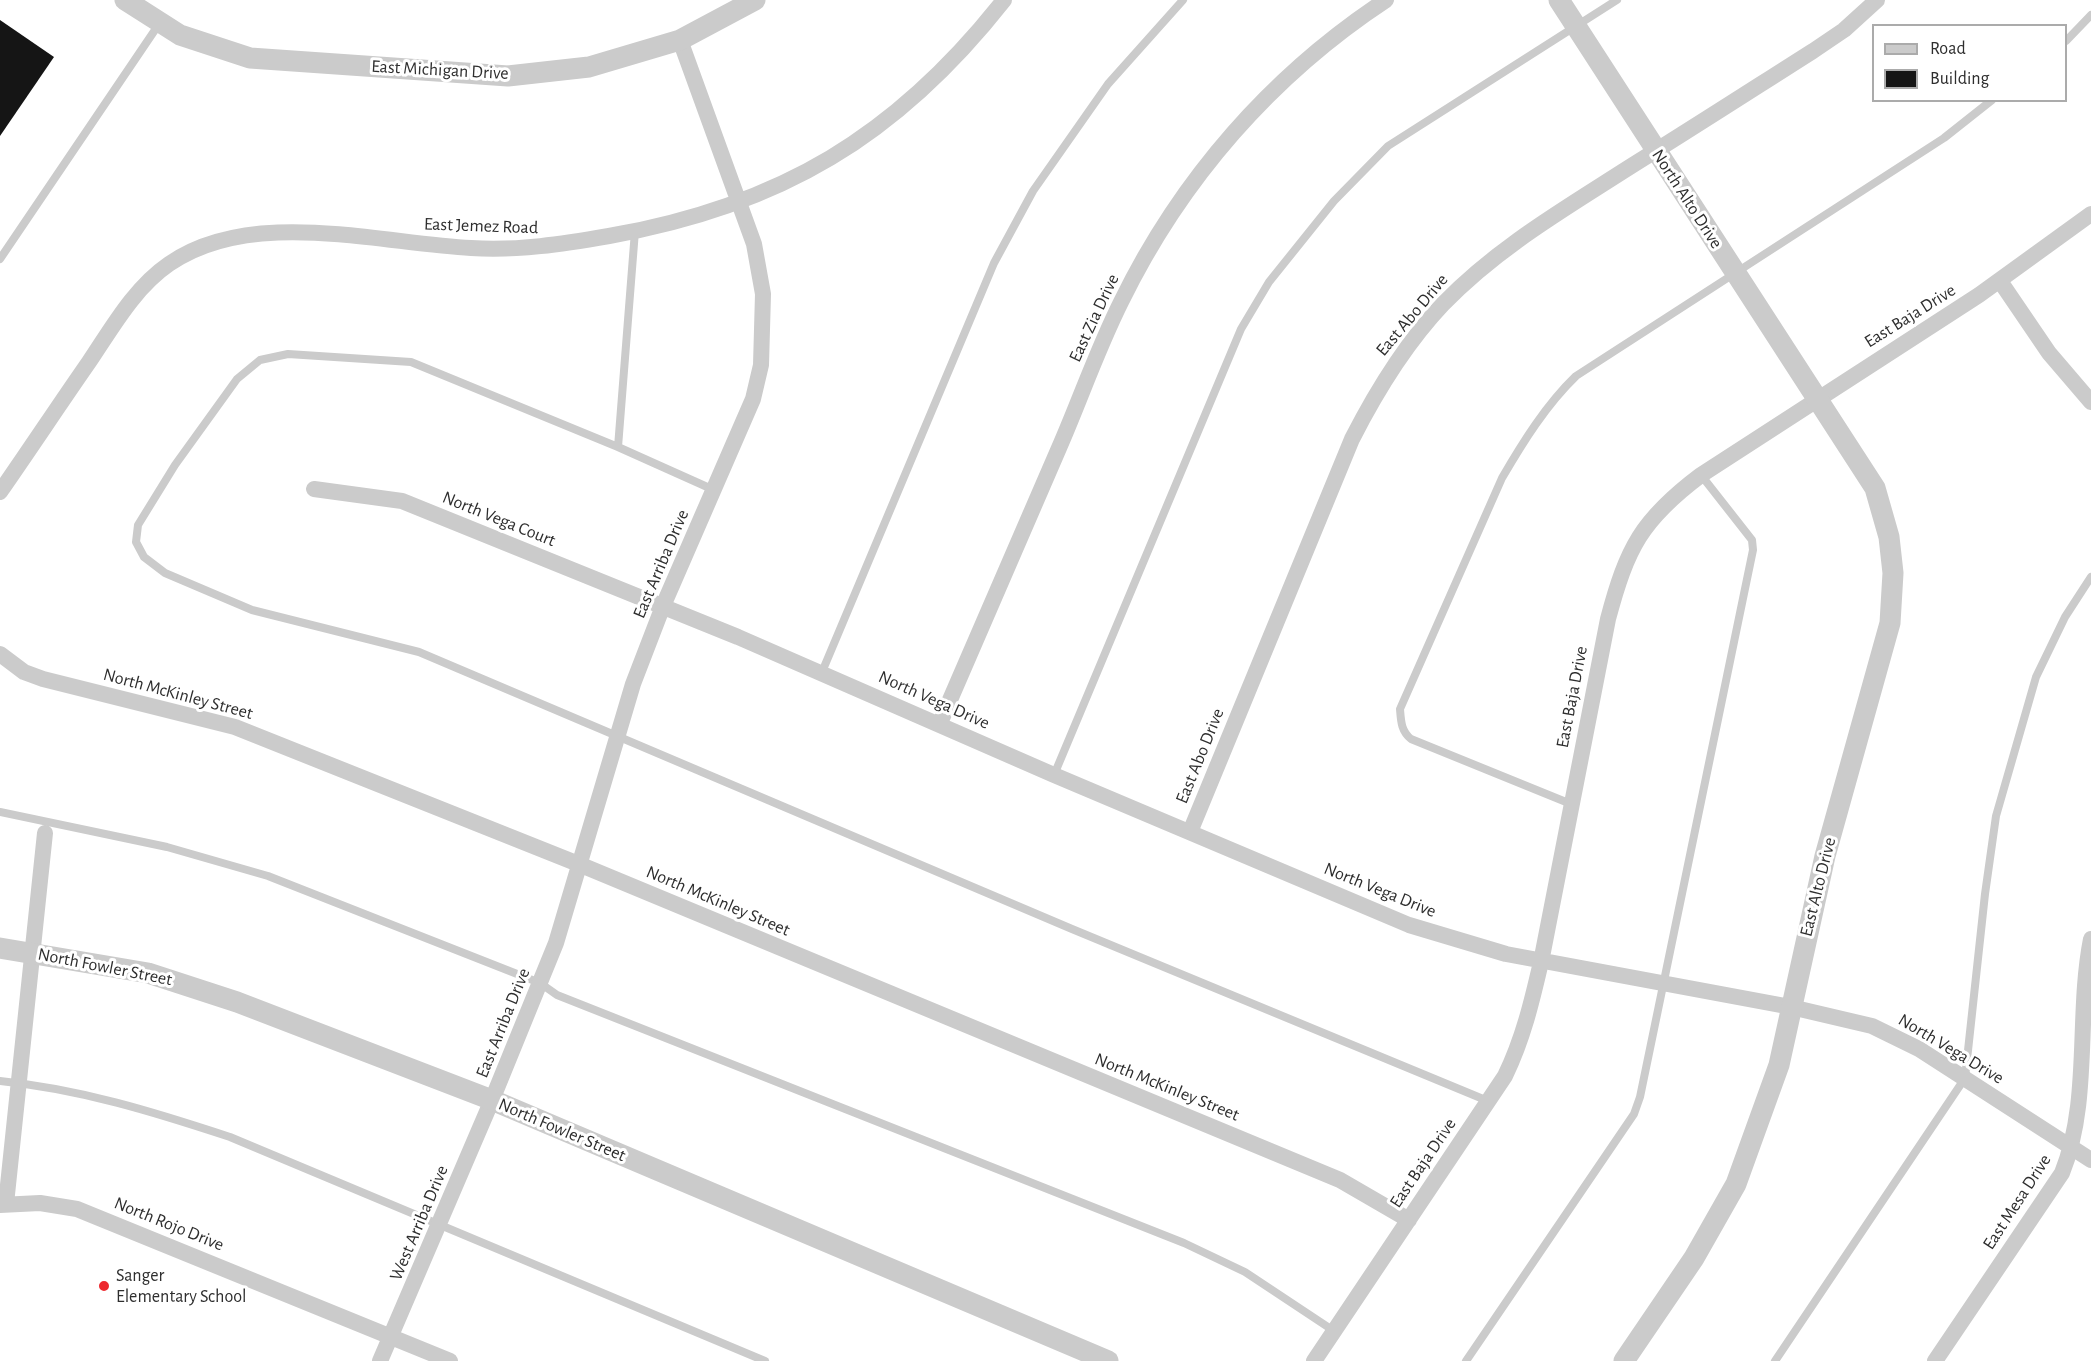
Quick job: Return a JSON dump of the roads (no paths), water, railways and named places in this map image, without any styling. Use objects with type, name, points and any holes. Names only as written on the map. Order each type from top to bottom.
[{"type":"street","name":"East Michigan Drive","points":[[124,0],[159,24],[218,49],[250,58],[508,76],[589,67],[680,40],[755,0]]},
{"type":"street","name":"East Jemez Road","points":[[0,492],[132,298],[168,264],[201,247],[227,237],[306,233],[473,249],[544,247],[635,231],[738,204],[802,174],[856,143],[902,109],[968,45],[1004,0]]},
{"type":"street","name":"East Zia Drive","points":[[940,723],[1105,335],[1143,260],[1180,202],[1248,115],[1349,24],[1386,0]]},
{"type":"street","name":"North Alto Drive","points":[[1559,0],[1818,397]]},
{"type":"street","name":"East Abo Drive","points":[[1190,832],[1352,439],[1374,395],[1406,348],[1442,305],[1484,265],[1533,229],[1844,30],[1877,0]]},
{"type":"street","name":"East Arriba Drive","points":[[492,1100],[540,983],[581,864],[616,736],[663,606],[753,399],[761,365],[763,294],[754,244],[680,40]]},
{"type":"street","name":"East Baja Drive","points":[[1314,1361],[1505,1076],[1517,1050],[1541,962],[1608,619],[1621,570],[1631,549],[1658,511],[1701,475],[2000,281],[2091,214]]},
{"type":"street","points":[[2000,281],[2049,353],[2091,402]]},
{"type":"street","name":"East Alto Drive","points":[[1624,1361],[1694,1258],[1736,1184],[1779,1065],[1825,856],[1890,622],[1893,573],[1889,537],[1875,488],[1818,397]]},
{"type":"street","name":"North Vega Court","points":[[314,489],[402,501],[663,606]]},
{"type":"street","name":"North Vega Drive","points":[[663,606],[940,723],[1054,775],[1409,924],[1458,941],[1541,962],[1791,1007],[1872,1026],[1919,1049],[2091,1160]]},
{"type":"street","name":"North McKinley Street","points":[[0,654],[24,672],[43,679],[236,727],[581,864],[1340,1179],[1409,1220]]},
{"type":"street","points":[[3,1204],[19,1083],[45,827]]},
{"type":"street","name":"East Mesa Drive","points":[[1935,1361],[2062,1173],[2073,1148],[2082,1070],[2087,959],[2091,939]]},
{"type":"street","name":"North Fowler Street","points":[[0,948],[148,973],[190,985],[492,1100],[1108,1361]]},
{"type":"street","name":"West Arriba Drive","points":[[380,1361],[492,1100]]},
{"type":"street","name":"North Rojo Drive","points":[[3,1204],[40,1203],[77,1209],[450,1361]]},
{"type":"lane","points":[[822,672],[994,263],[1034,191],[1108,84],[1183,0]]},
{"type":"lane","points":[[1054,775],[1241,329],[1269,282],[1334,201],[1389,146],[1617,0]]},
{"type":"lane","points":[[2067,40],[2091,15]]},
{"type":"lane","points":[[0,259],[159,24]]},
{"type":"lane","points":[[1571,804],[1411,739],[1404,734],[1400,709],[1502,478],[1556,397],[1576,376],[1944,138],[1989,102]]},
{"type":"lane","points":[[618,447],[635,231]]},
{"type":"lane","points":[[714,490],[618,447],[411,363],[288,354],[260,360],[237,379],[175,465],[138,525],[136,542],[144,557],[165,573],[252,610],[419,652],[1488,1101]]},
{"type":"lane","points":[[1466,1361],[1634,1114],[1640,1097],[1753,550],[1752,540],[1701,475]]},
{"type":"lane","points":[[1775,1361],[1965,1078],[1996,816],[2037,677],[2065,617],[2091,578]]},
{"type":"lane","points":[[0,812],[45,827],[167,847],[268,876],[540,983],[557,995],[1184,1243],[1245,1272],[1334,1332]]},
{"type":"lane","points":[[0,1082],[70,1090],[148,1110],[220,1134],[439,1223],[765,1361]]},
{"type":"place","name":"Sanger Elementary School","points":[[104,1286]]}]
